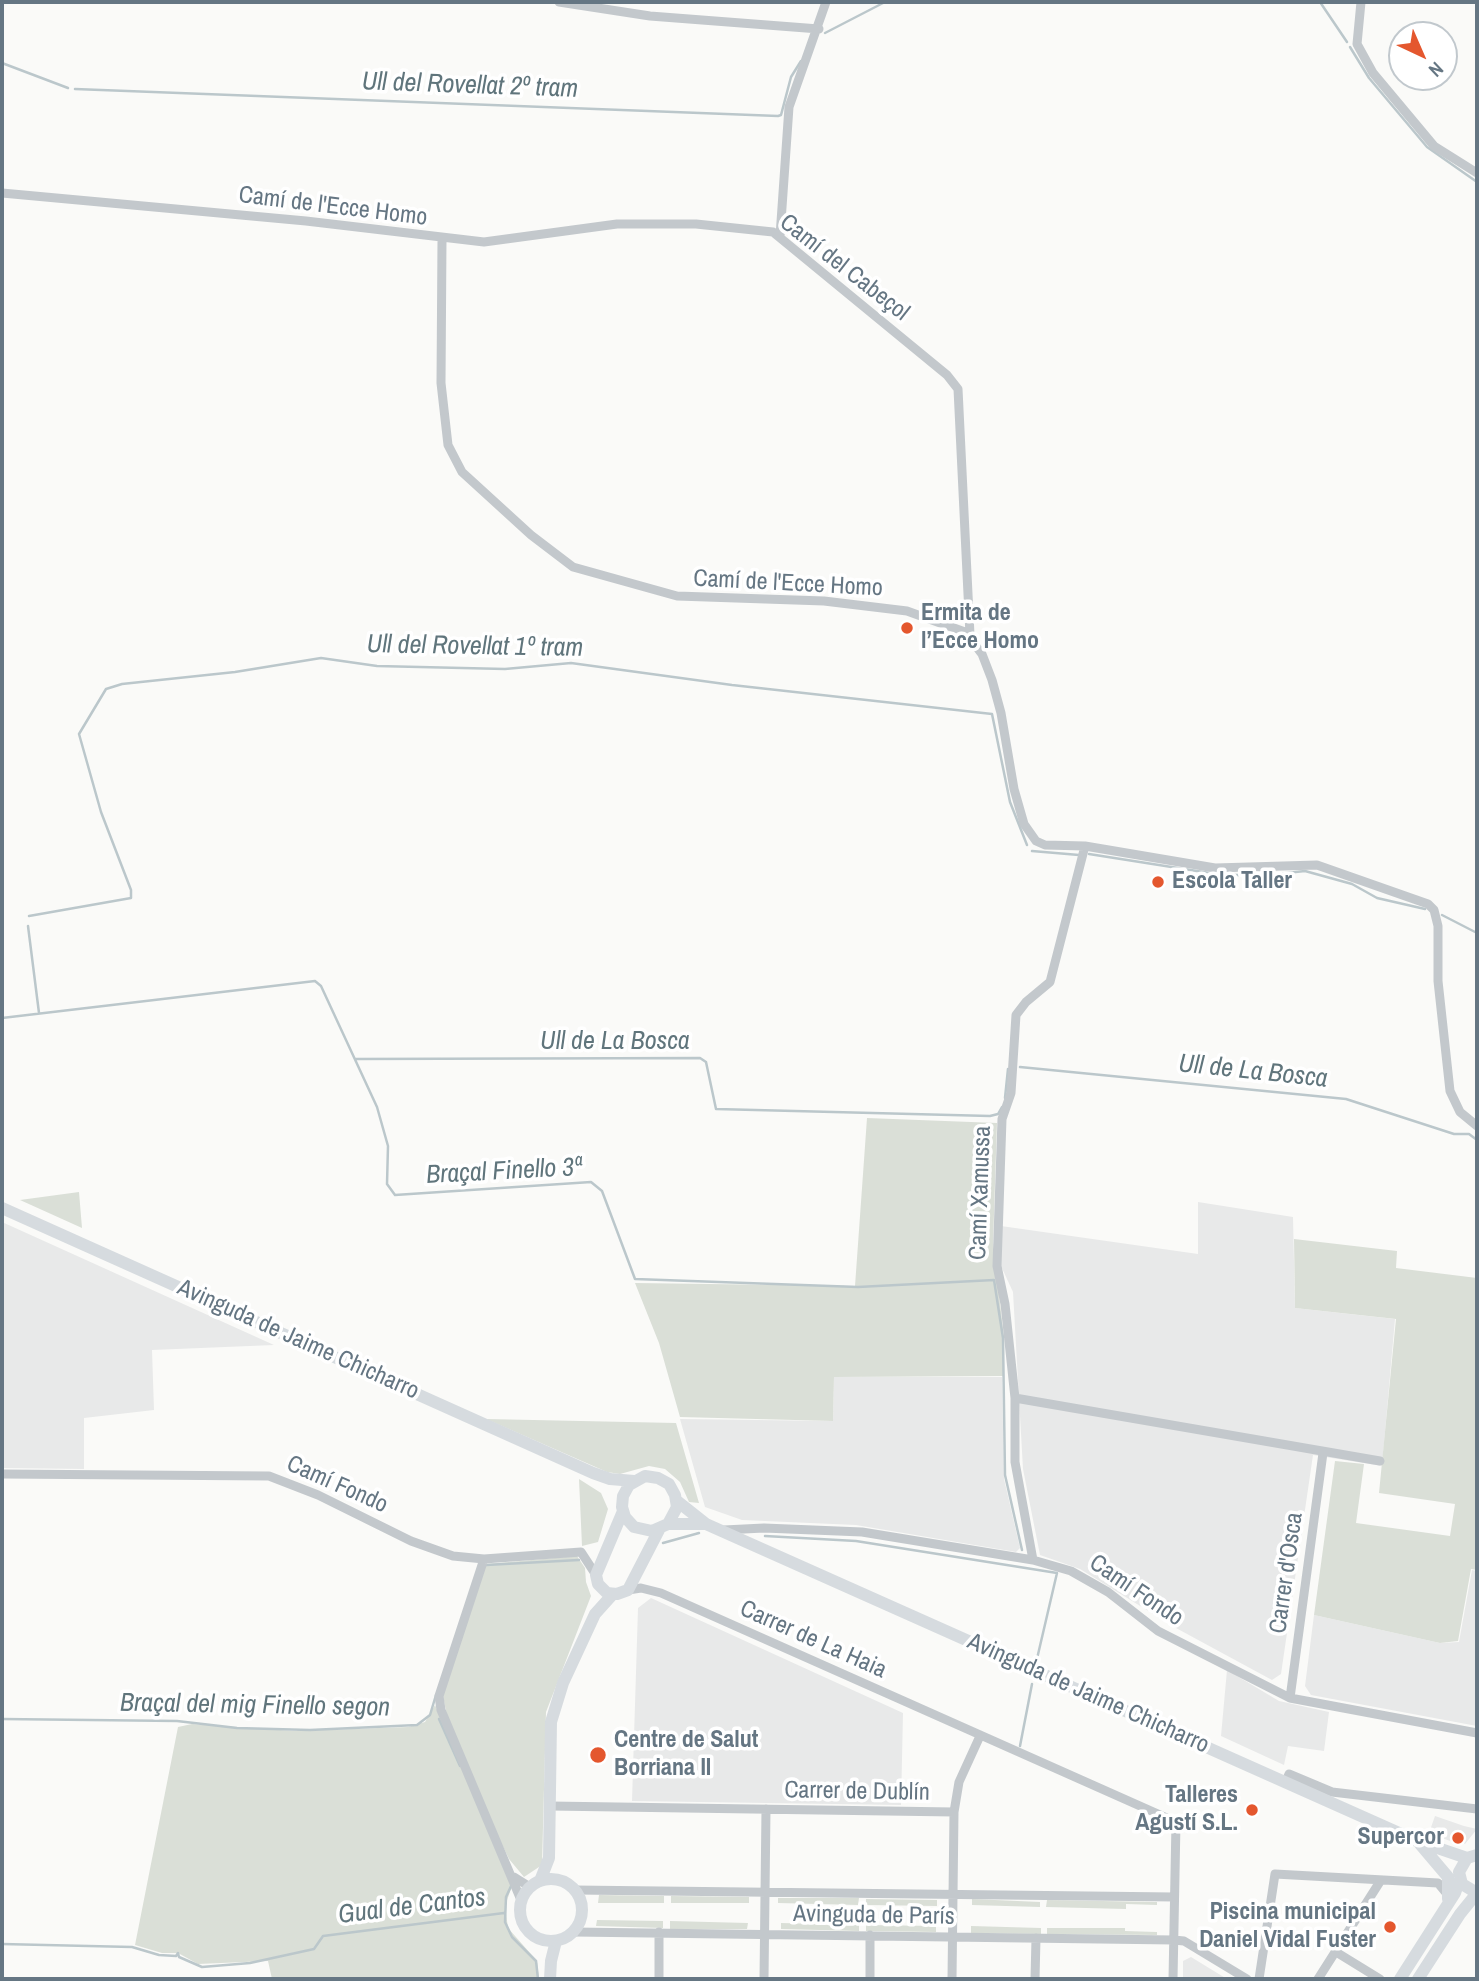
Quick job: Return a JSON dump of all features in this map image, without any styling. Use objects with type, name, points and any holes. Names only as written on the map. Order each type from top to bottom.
[{"type":"street","points":[[559,2],[650,16],[818,29]]},
{"type":"street","points":[[780,236],[789,107],[826,2]]},
{"type":"street","points":[[1361,2],[1357,44],[1373,73],[1433,146],[1477,173]]},
{"type":"street","name":"Camí de l'Ecce Homo","points":[[2,193],[306,221],[442,239],[441,383],[448,445],[462,472],[531,535],[573,567],[677,596],[824,601],[907,611],[970,635]]},
{"type":"street","name":"Camí del Cabeçol","points":[[442,239],[501,241],[617,224],[762,228],[780,236],[947,375],[958,389],[970,635]]},
{"type":"street","points":[[970,635],[992,680],[1002,713],[1014,789],[1024,824],[1036,841],[1045,845],[1085,846],[1215,868],[1317,865],[1428,904],[1434,910],[1438,926],[1438,981],[1450,1091],[1460,1112],[1477,1126]]},
{"type":"street","name":"Camí Xamussa","points":[[1033,1560],[1014,1462],[1015,1398],[1005,1304],[997,1266],[1002,1119],[1011,1093],[1016,1014],[1050,982],[1085,846]]},
{"type":"street","name":"Avinguda de Jaime Chicharro","points":[[2,1208],[593,1473]]},
{"type":"street","points":[[1015,1398],[1380,1461]]},
{"type":"street","name":"Carrer d'Osca","points":[[1290,1698],[1323,1452]]},
{"type":"street","points":[[593,1473],[610,1479],[634,1481]]},
{"type":"street","points":[[593,1473],[622,1507],[634,1527],[646,1531],[706,1524]]},
{"type":"street","name":"Camí Fondo","points":[[2,1474],[269,1476],[318,1494],[411,1541],[453,1556],[484,1559],[581,1552],[597,1580]]},
{"type":"street","points":[[557,1880],[549,1858],[551,1722],[563,1683],[595,1614],[613,1594],[628,1590],[663,1527],[675,1514],[677,1501],[673,1489],[664,1480],[645,1476],[634,1481],[625,1490],[622,1507],[597,1580],[595,1614]]},
{"type":"street","points":[[677,1501],[706,1524]]},
{"type":"street","name":"Avinguda de Jaime Chicharro","points":[[706,1524],[1417,1841],[1474,1856]]},
{"type":"street","name":"Camí Fondo","points":[[719,1530],[764,1528],[862,1532],[1033,1560],[1071,1571],[1108,1592],[1158,1631],[1290,1698],[1477,1733]]},
{"type":"street","points":[[484,1559],[439,1696],[441,1710],[514,1877],[521,1900],[524,1927],[539,1939],[551,1961]]},
{"type":"street","points":[[597,1580],[613,1594]]},
{"type":"street","name":"Carrer de La Haia","points":[[628,1590],[640,1588],[661,1593],[980,1736]]},
{"type":"street","points":[[952,1979],[954,1812],[959,1782],[980,1736],[1176,1822],[1173,1979]]},
{"type":"street","points":[[1285,1783],[1289,1773],[1332,1792],[1477,1809]]},
{"type":"street","name":"Carrer de Dublín","points":[[550,1806],[954,1812]]},
{"type":"street","points":[[764,1979],[766,1810]]},
{"type":"street","name":"Avinguda de Jaime Chicharro","points":[[1417,1841],[1459,1878],[1466,1889],[1477,1893]]},
{"type":"street","name":"Avinguda de Jaime Chicharro","points":[[1417,1841],[1445,1870],[1448,1877],[1448,1900]]},
{"type":"street","points":[[1400,1979],[1448,1900],[1455,1894],[1460,1867],[1474,1856]]},
{"type":"street","points":[[521,1900],[535,1884],[549,1858]]},
{"type":"street","points":[[1259,1979],[1275,1874],[1438,1883],[1448,1900]]},
{"type":"street","points":[[514,1877],[535,1884],[557,1880],[575,1889],[582,1906],[582,1915],[574,1931],[556,1941],[539,1939]]},
{"type":"street","points":[[1318,1979],[1381,1880]]},
{"type":"street","name":"Avinguda de París","points":[[575,1889],[1174,1897]]},
{"type":"street","points":[[1418,1979],[1460,1914],[1477,1893]]},
{"type":"street","name":"Avinguda de París","points":[[574,1931],[1174,1940]]},
{"type":"street","points":[[659,1932],[659,1979]]},
{"type":"street","points":[[870,1935],[870,1979]]},
{"type":"street","points":[[1035,1979],[1036,1938]]},
{"type":"street","points":[[1174,1940],[1184,1941],[1247,1979]]},
{"type":"street","points":[[550,1979],[556,1941]]},
{"type":"street","points":[[1336,1952],[1380,1979]]},
{"type":"shaded area","points":[[867,1118],[997,1123],[993,1244],[1004,1337],[1004,1376],[834,1377],[833,1421],[680,1417],[659,1343],[635,1283],[855,1286]]},
{"type":"shaded area","points":[[79,1192],[82,1228],[20,1200]]},
{"type":"shaded area","points":[[1198,1202],[1293,1217],[1295,1308],[1395,1319],[1382,1466],[1313,1455],[1281,1674],[1272,1680],[1176,1628],[1080,1569],[1040,1555],[1023,1469],[1013,1292],[1001,1266],[1001,1226],[1198,1254]]},
{"type":"shaded area","points":[[2,1222],[274,1345],[152,1350],[154,1410],[84,1418],[84,1469],[2,1468]]},
{"type":"shaded area","points":[[1294,1239],[1397,1251],[1396,1268],[1477,1278],[1477,1570],[1471,1569],[1458,1641],[1440,1643],[1314,1615],[1335,1461],[1364,1464],[1356,1523],[1450,1536],[1455,1504],[1379,1493],[1396,1319],[1295,1308]]},
{"type":"shaded area","points":[[834,1377],[1002,1377],[1004,1479],[1020,1548],[1016,1552],[856,1525],[742,1520],[705,1507],[680,1419],[833,1421]]},
{"type":"shaded area","points":[[486,1419],[676,1423],[699,1503],[689,1502],[680,1482],[665,1469],[649,1466],[620,1474],[607,1472]]},
{"type":"shaded area","points":[[579,1479],[601,1493],[608,1509],[598,1542],[582,1546]]},
{"type":"shaded area","points":[[577,1556],[585,1568],[591,1596],[546,1712],[542,1865],[524,1877],[509,1859],[479,1797],[447,1716],[443,1696],[486,1564]]},
{"type":"shaded area","points":[[1472,1570],[1477,1571],[1477,1726],[1311,1695],[1305,1686],[1314,1615],[1440,1643],[1459,1642]]},
{"type":"shaded area","points":[[651,1598],[903,1713],[901,1805],[632,1801],[638,1608]]},
{"type":"shaded area","points":[[1227,1670],[1279,1701],[1329,1712],[1324,1751],[1288,1746],[1284,1765],[1221,1736]]},
{"type":"shaded area","points":[[435,1705],[512,1886],[505,1906],[508,1928],[537,1961],[539,1979],[272,1979],[268,1961],[198,1964],[178,1953],[162,1953],[135,1945],[178,1727],[192,1724],[295,1731],[408,1727],[425,1722]]},
{"type":"shaded area","points":[[1435,1816],[1477,1829],[1465,1844],[1459,1841],[1458,1844],[1429,1833]]},
{"type":"shaded area","points":[[599,1895],[664,1896],[664,1903],[598,1903]]},
{"type":"shaded area","points":[[671,1896],[749,1897],[749,1903],[671,1903]]},
{"type":"shaded area","points":[[778,1898],[859,1898],[858,1905],[778,1903]]},
{"type":"shaded area","points":[[866,1899],[937,1900],[937,1906],[866,1905]]},
{"type":"shaded area","points":[[972,1899],[1040,1902],[1040,1907],[972,1905]]},
{"type":"shaded area","points":[[1047,1900],[1157,1902],[1157,1905],[1126,1904],[1126,1909],[1046,1907]]},
{"type":"shaded area","points":[[597,1920],[663,1921],[663,1928],[596,1926]]},
{"type":"shaded area","points":[[670,1921],[748,1923],[747,1929],[670,1929]]},
{"type":"shaded area","points":[[781,1923],[859,1925],[859,1931],[781,1929]]},
{"type":"shaded area","points":[[866,1925],[936,1926],[936,1932],[866,1931]]},
{"type":"shaded area","points":[[971,1926],[1041,1928],[1041,1934],[971,1933]]},
{"type":"shaded area","points":[[1047,1928],[1125,1928],[1125,1931],[1157,1932],[1157,1935],[1047,1934]]},
{"type":"shaded area","points":[[1191,1957],[1227,1979],[1183,1979],[1183,1961]]},
{"type":"waterway","name":"Ull del Rovellat 2º tram","points":[[825,33],[885,2]]},
{"type":"waterway","name":"Ull del Rovellat 2º tram","points":[[1320,2],[1347,42]]},
{"type":"waterway","name":"Ull del Rovellat 2º tram","points":[[1350,47],[1369,78],[1427,147],[1477,182]]},
{"type":"waterway","name":"Ull del Rovellat 2º tram","points":[[75,89],[778,116],[781,115],[791,77],[801,61]]},
{"type":"waterway","name":"Ull del Rovellat 2º tram","points":[[2,63],[68,88]]},
{"type":"waterway","name":"Ull del Rovellat 1º tram","points":[[29,916],[131,898],[131,890],[101,812],[79,734],[106,689],[122,684],[235,672],[321,658],[377,666],[505,669],[571,663],[732,685],[992,714],[1010,802],[1027,845]]},
{"type":"waterway","name":"Ull del Rovellat 1º tram","points":[[1032,851],[1079,855]]},
{"type":"waterway","name":"Ull del Rovellat 1º tram","points":[[1089,854],[1216,874],[1258,876],[1305,871],[1352,884],[1377,898],[1425,909]]},
{"type":"waterway","name":"Ull del Rovellat 1º tram","points":[[1442,915],[1477,933]]},
{"type":"waterway","name":"Ull del Rovellat 1º tram","points":[[28,926],[39,1013]]},
{"type":"waterway","name":"Braçal Finello 3ª","points":[[2,1018],[315,981],[321,986],[377,1107],[388,1146],[387,1184],[395,1195],[591,1182],[602,1191],[635,1279],[858,1287],[994,1280],[1003,1338],[1005,1475],[1022,1550]]},
{"type":"waterway","name":"Ull de La Bosca","points":[[356,1059],[700,1058],[706,1062],[716,1109],[990,1116],[998,1114],[1002,1107]]},
{"type":"waterway","name":"Ull de La Bosca","points":[[1020,1067],[1346,1099],[1454,1134],[1469,1134],[1477,1140]]},
{"type":"waterway","name":"Ull de La Bosca","points":[[1005,1098],[1008,1069]]},
{"type":"waterway","name":"Braçal del mig Finello segon","points":[[663,1543],[699,1533]]},
{"type":"waterway","name":"Braçal del mig Finello segon","points":[[765,1536],[856,1541],[1057,1573],[1036,1663]]},
{"type":"waterway","name":"Braçal del mig Finello segon","points":[[486,1565],[579,1560]]},
{"type":"waterway","points":[[1020,1746],[1032,1684]]},
{"type":"waterway","name":"Braçal del mig Finello segon","points":[[2,1719],[177,1721],[237,1728],[310,1730],[417,1725],[430,1715],[436,1695]]},
{"type":"waterway","points":[[439,1719],[460,1766]]},
{"type":"waterway","points":[[512,1884],[506,1897],[505,1922],[512,1937],[536,1961],[538,1979]]},
{"type":"waterway","name":"Gual de Cantos","points":[[2,1944],[132,1947],[159,1955],[176,1956],[178,1953],[179,1957],[202,1967],[250,1963],[314,1949],[323,1936],[504,1913]]},
{"type":"place","name":"Ermita de l’Ecce Homo","points":[[907,628]]},
{"type":"place","name":"Escola Taller","points":[[1158,882]]},
{"type":"place","name":"Centre de Salut Borriana II","points":[[598,1755]]},
{"type":"place","name":"Talleres Agustí S.L.","points":[[1252,1810]]},
{"type":"place","name":"Supercor","points":[[1458,1838]]},
{"type":"place","name":"Piscina municipal Daniel Vidal Fuster","points":[[1390,1927]]}]
